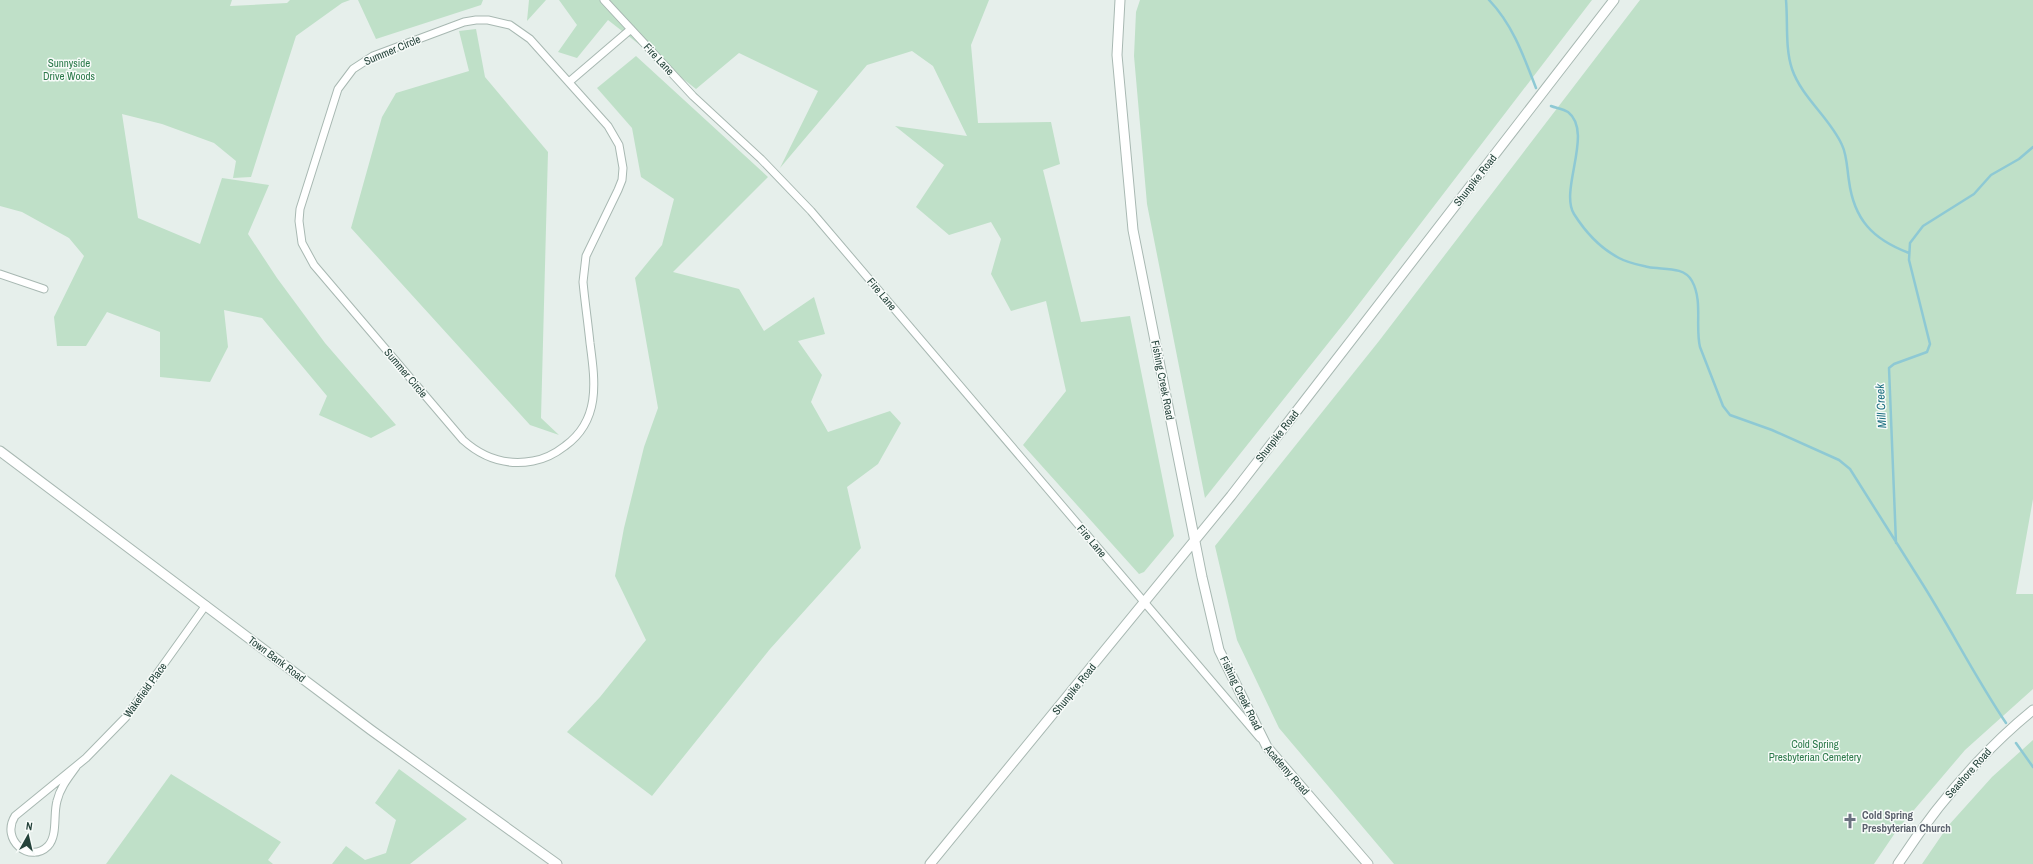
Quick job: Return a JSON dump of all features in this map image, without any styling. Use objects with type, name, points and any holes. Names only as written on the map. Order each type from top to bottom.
[{"type":"street","name":"Fire Lane","points":[[604,0],[693,96],[761,159],[811,211],[1144,602]]},
{"type":"street","name":"Fishing Creek Road","points":[[1120,0],[1117,55],[1133,230],[1195,541],[1220,650],[1267,747]]},
{"type":"street","name":"Shunpike Road","points":[[930,864],[1195,541],[1614,0]]},
{"type":"street","name":"Summer Circle","points":[[488,20],[510,25],[522,32],[569,82],[608,126],[619,145],[622,157],[622,174],[618,190],[590,244],[583,270],[583,282],[594,376],[593,402],[590,414],[577,435],[558,451],[535,461],[509,462],[483,455],[463,440],[314,265],[302,243],[299,221],[300,209],[338,89],[354,69],[373,56],[464,22],[488,20]]},
{"type":"street","points":[[569,82],[631,29]]},
{"type":"street","points":[[0,274],[44,289]]},
{"type":"street","name":"Town Bank Road","points":[[0,451],[371,730],[557,864]]},
{"type":"street","name":"Academy Road","points":[[1144,602],[1368,864]]},
{"type":"street","name":"Wakefield Place","points":[[76,767],[62,788],[57,801],[54,832],[50,843],[42,850],[36,852],[20,848],[12,840],[10,834],[10,824],[15,816],[76,767],[126,717],[206,605]]},
{"type":"street","name":"Seashore Road","points":[[1898,864],[1934,811],[1955,787],[1998,740],[2033,710]]},
{"type":"green space","name":"Sunnyside Drive Woods","points":[[0,0],[232,0],[230,6],[287,3],[290,0],[350,0],[342,3],[296,36],[251,177],[233,178],[236,161],[214,143],[162,124],[122,114],[138,218],[200,244],[222,178],[269,185],[248,234],[277,278],[325,343],[396,425],[371,438],[319,415],[327,396],[262,318],[224,310],[228,347],[210,382],[160,377],[160,332],[107,312],[86,346],[57,346],[54,317],[84,256],[69,238],[22,212],[0,206]]},
{"type":"green space","points":[[358,0],[483,0],[481,5],[376,39]]},
{"type":"green space","points":[[529,0],[546,0],[527,21]]},
{"type":"green space","points":[[559,0],[989,0],[971,45],[978,123],[1051,122],[1060,164],[1043,170],[1081,322],[1130,316],[1174,536],[1144,572],[1139,574],[1023,445],[1066,391],[1046,301],[1011,311],[991,274],[1001,239],[991,222],[949,235],[916,207],[944,165],[895,126],[967,136],[933,66],[912,51],[867,65],[780,168],[818,91],[739,53],[696,89],[608,20],[577,58],[558,52],[577,25]]},
{"type":"green space","points":[[1140,0],[1592,0],[1349,317],[1205,498],[1147,204],[1134,56],[1136,12]]},
{"type":"green space","name":"Cold Spring Presbyterian Cemetery","points":[[1640,0],[2033,0],[2033,499],[2016,594],[2033,594],[2033,689],[1965,750],[1897,830],[1874,864],[1394,864],[1279,728],[1237,640],[1215,546],[1379,341]]},
{"type":"green space","points":[[476,29],[485,77],[548,152],[541,418],[559,435],[530,425],[351,228],[382,117],[396,93],[469,71],[459,31]]},
{"type":"green space","points":[[636,56],[768,177],[673,272],[739,289],[764,331],[814,297],[825,334],[798,341],[822,375],[811,402],[828,432],[890,411],[901,423],[878,464],[847,487],[861,548],[770,649],[652,796],[567,732],[600,697],[646,640],[615,576],[624,528],[644,447],[658,408],[635,278],[662,245],[674,199],[641,177],[632,128],[597,88]]},
{"type":"green space","points":[[2033,740],[2033,864],[1922,864],[1948,826],[1992,777]]},
{"type":"green space","points":[[399,769],[467,819],[410,864],[332,864],[346,846],[365,860],[386,853],[396,820],[375,803]]},
{"type":"green space","points":[[171,774],[281,842],[268,860],[273,864],[106,864]]},
{"type":"waterway","points":[[1489,0],[1505,20],[1517,42],[1536,88]]},
{"type":"waterway","points":[[1786,0],[1788,53],[1792,69],[1802,89],[1831,126],[1844,149],[1851,194],[1860,217],[1875,234],[1885,241],[1909,253]]},
{"type":"waterway","points":[[1551,106],[1568,112],[1575,121],[1578,133],[1570,191],[1571,204],[1574,214],[1583,227],[1600,245],[1622,260],[1648,267],[1679,271],[1688,276],[1692,281],[1697,297],[1700,347],[1723,406],[1730,415],[1772,430],[1839,460],[1850,469],[1931,598],[2006,723]]},
{"type":"waterway","name":"Mill Creek","points":[[1896,543],[1889,368],[1894,364],[1927,352],[1930,344],[1909,260],[1910,243],[1923,226],[1974,194],[1991,175],[2019,159],[2033,147]]},
{"type":"waterway","name":"Mill Creek","points":[[2016,743],[2033,767]]},
{"type":"place","name":"Cold Spring Presbyterian Church","points":[[1850,821]]}]
